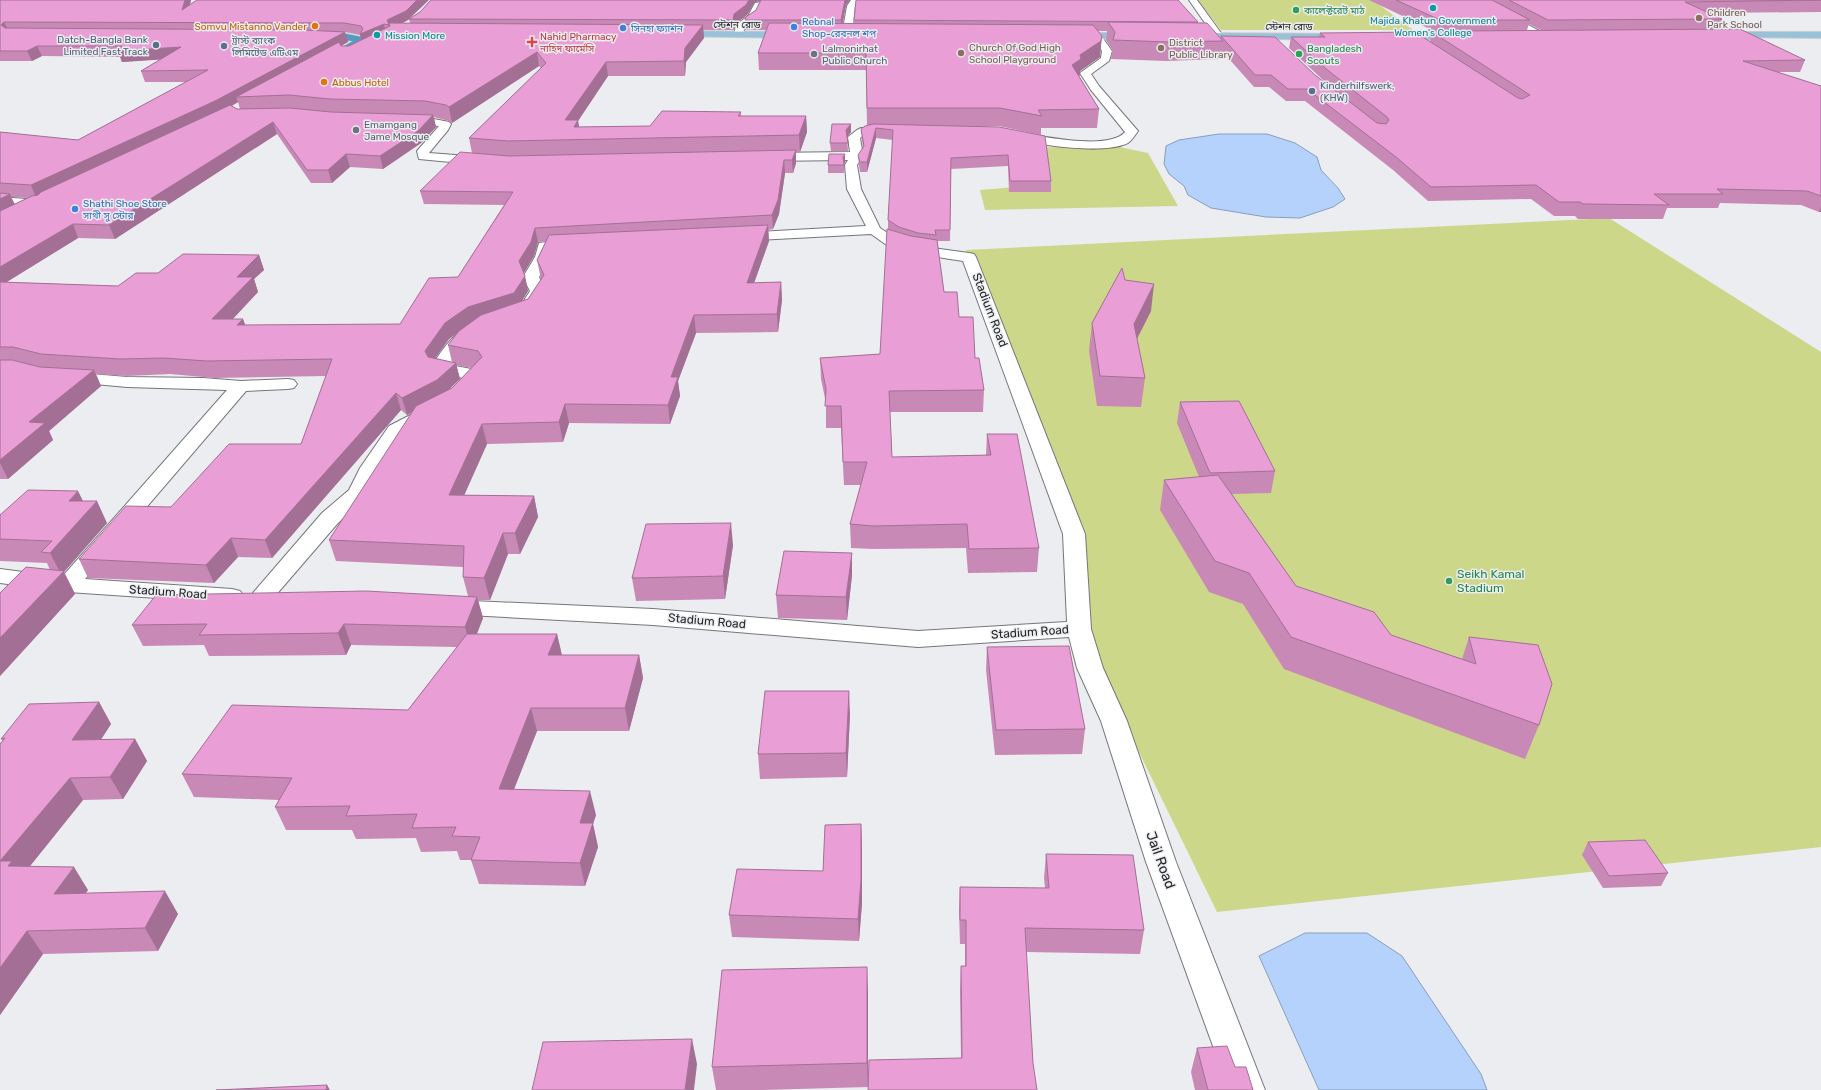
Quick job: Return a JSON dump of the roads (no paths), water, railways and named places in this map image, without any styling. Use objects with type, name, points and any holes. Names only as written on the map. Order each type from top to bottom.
[{"type":"highway","points":[[306,35],[365,38],[325,66]]},
{"type":"highway","points":[[23,215],[46,203]]},
{"type":"main road","name":"স্টেশন রোড","points":[[660,34],[801,35]]},
{"type":"main road","points":[[1712,35],[1821,35]]},
{"type":"main road","points":[[1062,36],[1149,36]]},
{"type":"main road","name":"স্টেশন রোড","points":[[1180,36],[1356,37]]},
{"type":"main road","points":[[1520,37],[1548,36]]},
{"type":"main road","points":[[1380,37],[1474,37]]},
{"type":"street","points":[[847,35],[851,6],[855,0]]},
{"type":"street","points":[[1193,0],[1220,36]]},
{"type":"street","points":[[1475,0],[1548,36]]},
{"type":"street","points":[[739,35],[741,25],[752,17],[758,6],[774,2]]},
{"type":"street","points":[[999,132],[1013,136],[1070,143],[1110,144],[1125,139],[1132,131],[1095,88],[1085,73],[1106,59],[1107,51],[1099,39],[1094,36]]},
{"type":"street","points":[[1270,37],[1280,47]]},
{"type":"street","points":[[1412,37],[1424,46]]},
{"type":"street","points":[[396,121],[429,121],[445,124],[444,128],[423,151],[423,156],[494,162]]},
{"type":"street","points":[[721,238],[874,230],[854,189],[851,166],[857,156],[854,137],[861,132],[873,130],[913,131]]},
{"type":"street","points":[[756,157],[857,156]]},
{"type":"street","points":[[0,201],[46,203]]},
{"type":"street","name":"Stadium Road","points":[[434,606],[654,617],[918,639],[1079,629],[1074,534],[969,257],[916,250],[893,243],[874,230]]},
{"type":"street","points":[[511,317],[524,313],[538,292],[531,277],[542,257],[544,246],[568,245]]},
{"type":"street","points":[[261,598],[330,518],[358,493],[370,468],[396,430],[445,404],[476,375],[439,368],[456,344],[478,328],[484,326]]},
{"type":"street","points":[[55,377],[127,382],[203,383],[241,386],[288,384]]},
{"type":"street","points":[[68,585],[241,386]]},
{"type":"street","name":"Stadium Road","points":[[0,576],[68,585],[284,599]]},
{"type":"street","name":"Jail Road","points":[[1079,629],[1090,668],[1114,721],[1161,862],[1247,1090]]},
{"type":"water","points":[[1219,134],[1267,134],[1295,143],[1317,157],[1321,170],[1338,188],[1345,199],[1333,207],[1300,218],[1266,217],[1211,208],[1188,195],[1184,186],[1169,174],[1164,164],[1166,146],[1179,140]]},
{"type":"water","points":[[1305,933],[1367,933],[1402,956],[1481,1074],[1487,1090],[1319,1090],[1259,956]]},
{"type":"place","name":"Majida Khatun Government Women's College","points":[[1433,8]]},
{"type":"place","name":"কালেক্টরেট মাঠ","points":[[1296,10]]},
{"type":"place","name":"Children Park School","points":[[1699,18]]},
{"type":"place","name":"Somvu Mistanno Vander","points":[[315,26]]},
{"type":"place","name":"Rebnal Shop-রেবনল শপ","points":[[794,27]]},
{"type":"place","name":"সিনহা ফ্যাশন","points":[[623,28]]},
{"type":"place","name":"Mission More","points":[[377,35]]},
{"type":"place","name":"Nahid Pharmacy নাহিদ ফার্মেসি","points":[[532,42]]},
{"type":"place","name":"Datch-Bangla Bank Limited Fast Track","points":[[156,45]]},
{"type":"place","name":"ট্রাস্ট ব্যাংক লিমিটেড এটিএম","points":[[224,46]]},
{"type":"place","name":"District Public Library","points":[[1161,48]]},
{"type":"place","name":"Church Of God High School Playground","points":[[961,53]]},
{"type":"place","name":"Lalmonirhat Public Church","points":[[814,54]]},
{"type":"place","name":"Bangladesh Scouts","points":[[1299,54]]},
{"type":"place","name":"Abbus Hotel","points":[[324,82]]},
{"type":"place","name":"Kinderhilfswerk, (KHW)","points":[[1312,91]]},
{"type":"place","name":"Emamgang Jame Mosque","points":[[356,130]]},
{"type":"place","name":"Shathi Shoe Store সাথী সু স্টোর","points":[[75,209]]},
{"type":"place","name":"Seikh Kamal Stadium","points":[[1449,581]]}]
